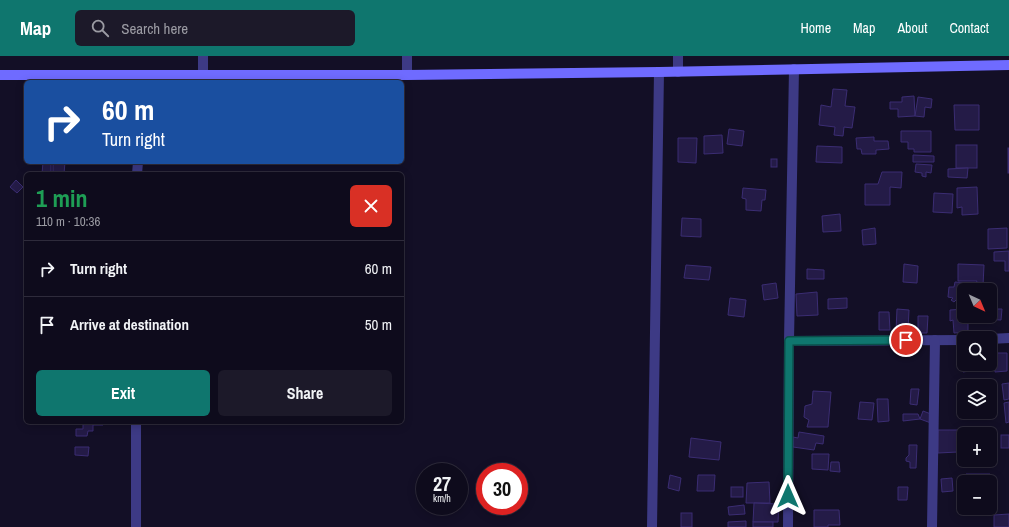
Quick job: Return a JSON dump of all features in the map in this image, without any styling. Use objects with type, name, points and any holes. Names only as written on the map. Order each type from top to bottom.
[{"type":"main road","points":[[0,75],[138,79],[203,75],[407,75],[678,72],[1009,64]]},
{"type":"street","points":[[203,56],[203,75]]},
{"type":"street","points":[[407,75],[408,56]]},
{"type":"street","points":[[678,56],[678,72]]},
{"type":"street","points":[[788,527],[789,341],[794,69]]},
{"type":"street","points":[[652,527],[659,72]]},
{"type":"street","points":[[997,339],[1009,338]]},
{"type":"street","points":[[932,527],[935,340]]},
{"type":"street","points":[[789,341],[957,340]]},
{"type":"street","points":[[136,424],[136,527]]},
{"type":"building","points":[[833,89],[847,90],[845,106],[855,107],[852,128],[844,127],[843,136],[834,135],[835,127],[819,125],[821,105],[831,107]]},
{"type":"building","points":[[914,96],[915,116],[898,117],[898,109],[890,109],[890,102],[902,102],[902,97]]},
{"type":"building","points":[[918,97],[932,99],[931,108],[925,107],[924,117],[915,116]]},
{"type":"building","points":[[954,105],[979,105],[979,130],[955,130]]},
{"type":"building","points":[[729,129],[744,131],[742,146],[727,144]]},
{"type":"building","points":[[901,131],[931,131],[931,152],[914,152],[914,149],[908,149],[908,142],[901,142]]},
{"type":"building","points":[[722,135],[723,153],[704,154],[704,136]]},
{"type":"building","points":[[874,137],[874,141],[888,141],[889,149],[876,150],[876,154],[862,154],[861,149],[857,149],[856,138]]},
{"type":"building","points":[[678,138],[697,138],[696,163],[678,162]]},
{"type":"building","points":[[956,145],[977,145],[977,168],[956,168]]},
{"type":"building","points":[[817,146],[842,147],[842,163],[816,162]]},
{"type":"building","points":[[1009,148],[1009,173],[1008,173]]},
{"type":"building","points":[[913,155],[934,156],[934,162],[913,162]]},
{"type":"building","points":[[771,159],[777,159],[777,167],[771,167]]},
{"type":"building","points":[[43,164],[51,164],[51,172],[42,172]]},
{"type":"building","points":[[53,164],[65,164],[64,172],[53,172]]},
{"type":"building","points":[[916,164],[932,165],[931,173],[926,172],[926,177],[922,176],[922,173],[915,172]]},
{"type":"building","points":[[968,168],[967,178],[948,177],[948,169]]},
{"type":"building","points":[[882,172],[902,172],[901,188],[890,187],[890,205],[865,205],[865,184],[878,184]]},
{"type":"building","points":[[16,180],[23,187],[17,193],[10,187]]},
{"type":"building","points":[[977,187],[978,214],[962,215],[962,207],[957,208],[957,188]]},
{"type":"building","points":[[743,188],[766,190],[765,200],[762,200],[761,211],[746,210],[746,199],[742,198]]},
{"type":"building","points":[[934,193],[953,194],[952,213],[933,212]]},
{"type":"building","points":[[840,214],[841,231],[823,232],[822,216]]},
{"type":"building","points":[[682,218],[701,219],[701,237],[681,236]]},
{"type":"building","points":[[875,228],[876,244],[863,245],[862,230]]},
{"type":"building","points":[[1007,228],[1007,248],[988,249],[988,229]]},
{"type":"building","points":[[1009,251],[1009,271],[1005,271],[1005,261],[994,261],[994,252]]},
{"type":"building","points":[[904,264],[918,266],[917,283],[903,282]]},
{"type":"building","points":[[958,264],[984,265],[983,283],[976,283],[977,281],[958,281]]},
{"type":"building","points":[[686,265],[711,267],[709,280],[684,278]]},
{"type":"building","points":[[807,269],[824,270],[824,279],[807,279]]},
{"type":"building","points":[[955,282],[967,283],[957,283],[957,300],[954,302],[951,300],[953,298],[948,297],[949,287],[954,287]]},
{"type":"building","points":[[776,283],[778,298],[764,300],[762,285]]},
{"type":"building","points":[[817,292],[818,315],[797,316],[796,294]]},
{"type":"building","points":[[730,298],[746,300],[744,317],[728,315]]},
{"type":"building","points":[[847,298],[847,308],[828,309],[828,299]]},
{"type":"building","points":[[897,309],[909,310],[908,331],[896,331]]},
{"type":"building","points":[[997,309],[1002,309],[1001,320],[997,320]]},
{"type":"building","points":[[950,310],[957,310],[957,323],[968,323],[968,331],[957,331],[957,333],[954,333],[953,320],[950,321]]},
{"type":"building","points":[[879,312],[889,312],[890,330],[879,330]]},
{"type":"building","points":[[918,316],[928,316],[927,333],[918,333]]},
{"type":"building","points":[[997,353],[1007,353],[1007,371],[995,372],[997,371]]},
{"type":"building","points":[[1009,383],[1009,399],[1004,400],[1002,384]]},
{"type":"building","points":[[911,389],[919,389],[917,405],[910,404]]},
{"type":"building","points":[[813,391],[831,392],[828,427],[807,427],[809,420],[804,417],[805,406],[812,404]]},
{"type":"building","points":[[877,399],[888,399],[889,421],[878,422]]},
{"type":"building","points":[[860,402],[874,403],[872,420],[858,419]]},
{"type":"building","points":[[1009,402],[1009,422],[1006,423],[1004,403]]},
{"type":"building","points":[[923,411],[931,414],[931,423],[920,419]]},
{"type":"building","points":[[903,414],[918,414],[920,419],[903,421]]},
{"type":"building","points":[[83,424],[103,424],[93,425],[93,431],[88,431],[87,436],[76,436],[76,429],[83,429]]},
{"type":"building","points":[[938,430],[957,430],[957,452],[938,453]]},
{"type":"building","points":[[799,432],[824,436],[823,444],[816,443],[814,450],[793,447],[793,437],[798,438]]},
{"type":"building","points":[[1001,435],[1009,435],[1009,448],[1001,448]]},
{"type":"building","points":[[691,438],[721,442],[719,460],[689,457]]},
{"type":"building","points":[[909,445],[917,445],[916,468],[910,468],[910,462],[906,461],[906,458],[909,455]]},
{"type":"building","points":[[75,447],[89,447],[88,456],[75,455]]},
{"type":"building","points":[[812,454],[829,454],[828,470],[812,469]]},
{"type":"building","points":[[831,462],[839,462],[840,472],[830,471]]},
{"type":"building","points":[[966,474],[990,474],[990,475]]},
{"type":"building","points":[[670,475],[681,478],[679,491],[668,488]]},
{"type":"building","points":[[698,475],[715,475],[714,491],[697,491]]},
{"type":"building","points":[[952,478],[953,491],[942,492],[941,479]]},
{"type":"building","points":[[769,482],[770,503],[746,503],[747,483]]},
{"type":"building","points":[[731,487],[743,487],[743,497],[731,497]]},
{"type":"building","points":[[898,487],[908,487],[907,500],[898,500]]},
{"type":"building","points":[[754,503],[779,504],[778,522],[753,522]]},
{"type":"building","points":[[744,505],[745,514],[729,515],[728,507]]},
{"type":"building","points":[[814,510],[839,510],[840,525],[814,527]]},
{"type":"building","points":[[681,513],[692,513],[692,527],[681,527]]},
{"type":"building","points":[[1009,514],[1009,527],[994,527],[994,515]]},
{"type":"building","points":[[746,521],[746,527],[728,527],[728,522]]},
{"type":"building","points":[[753,522],[773,522],[773,527],[753,527]]},
{"type":"route","points":[[788,496],[789,341],[906,340]]}]
